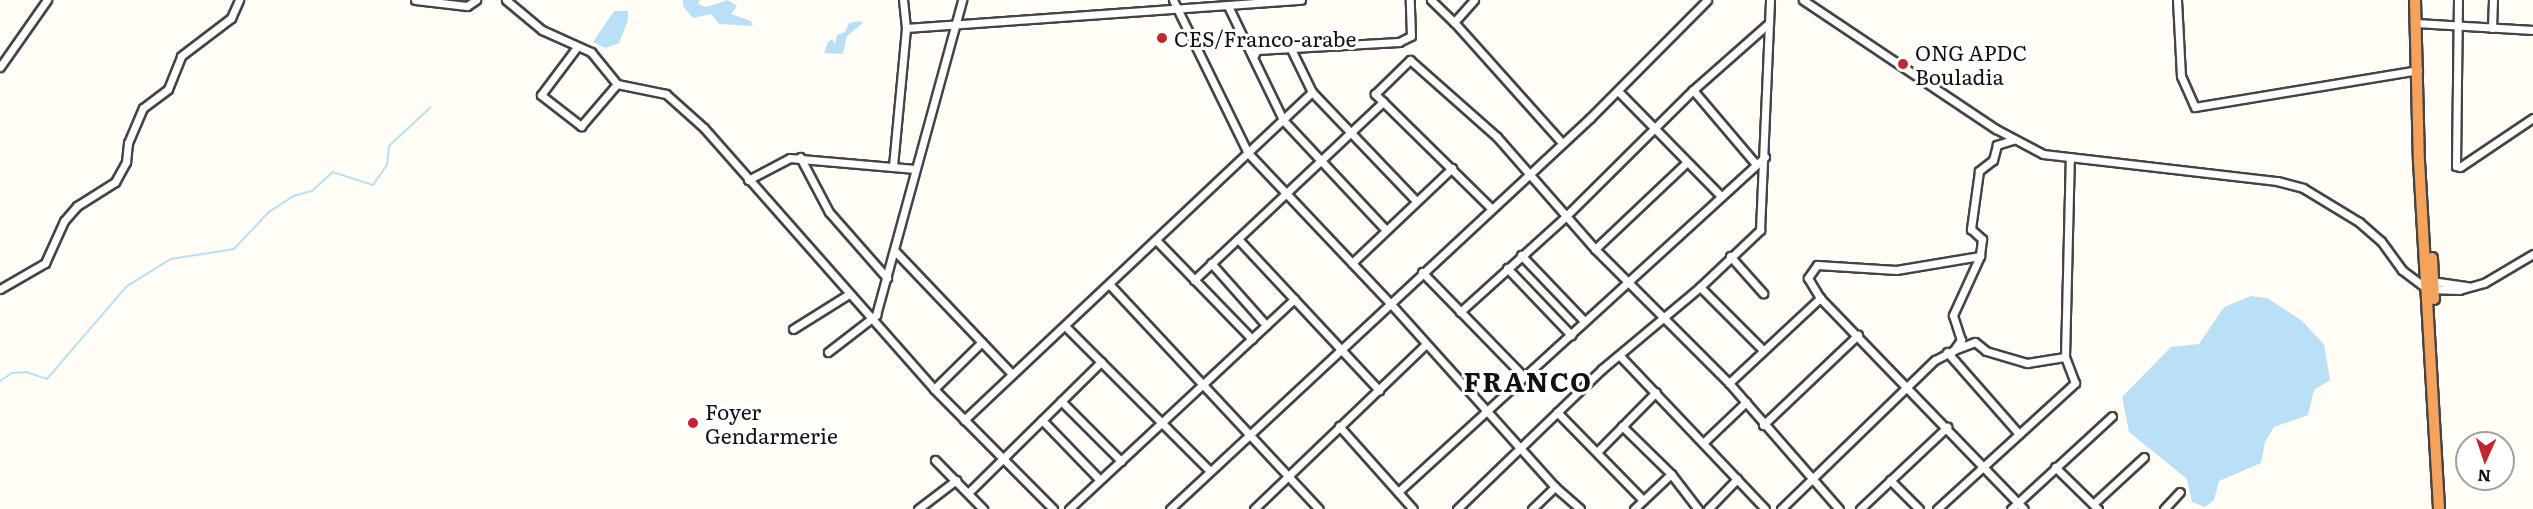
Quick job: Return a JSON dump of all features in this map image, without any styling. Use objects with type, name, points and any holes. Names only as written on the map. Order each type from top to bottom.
[{"type":"highway","points":[[2415,0],[2419,113],[2445,509]]},
{"type":"highway","points":[[2430,285],[2439,509]]},
{"type":"street","points":[[0,67],[47,0]]},
{"type":"street","points":[[0,290],[45,263],[64,220],[77,206],[115,182],[126,162],[131,133],[143,108],[168,89],[182,56],[231,18],[239,0]]},
{"type":"street","points":[[415,0],[467,6],[477,0]]},
{"type":"street","points":[[506,0],[542,30],[591,52],[617,84],[666,94],[704,128],[934,389],[1053,509]]},
{"type":"street","points":[[893,166],[906,28],[903,0]]},
{"type":"street","points":[[828,352],[873,318],[894,250],[962,0]]},
{"type":"street","points":[[1173,0],[1248,153],[1286,196],[1390,303],[1555,487],[1580,509]]},
{"type":"street","points":[[906,28],[1228,6],[1238,2],[1301,0]]},
{"type":"street","points":[[1252,57],[1257,50],[1399,42],[1411,36],[1410,0]]},
{"type":"street","points":[[1431,0],[1454,22],[1562,143]]},
{"type":"street","points":[[1441,9],[1446,0]]},
{"type":"street","points":[[1454,22],[1474,0]]},
{"type":"street","points":[[1170,509],[1618,91],[1707,0]]},
{"type":"street","points":[[1457,509],[1523,449],[1557,412],[1700,287],[1761,228],[1770,0]]},
{"type":"street","points":[[1803,0],[2013,140],[2043,154],[2295,185],[2359,222],[2414,280],[2430,285],[2474,286],[2503,275],[2533,254]]},
{"type":"street","points":[[2177,0],[2181,76],[2195,107],[2418,70]]},
{"type":"street","points":[[2458,0],[2457,167],[2533,118]]},
{"type":"street","points":[[2492,28],[2493,0]]},
{"type":"street","points":[[1228,6],[1283,120],[1386,230]]},
{"type":"street","points":[[1460,312],[1565,217],[1693,90],[1769,23]]},
{"type":"street","points":[[2416,23],[2533,30]]},
{"type":"street","points":[[577,47],[542,95],[582,126],[617,84]]},
{"type":"street","points":[[1291,49],[1312,92],[1416,201]]},
{"type":"street","points":[[1491,208],[1375,94],[1408,62],[1415,61],[1497,137],[1565,217],[1625,282],[1729,383],[1763,425],[1839,509]]},
{"type":"street","points":[[1693,90],[1755,163]]},
{"type":"street","points":[[1618,91],[1656,128],[1686,163],[1720,195]]},
{"type":"street","points":[[964,420],[1110,285],[1312,92]]},
{"type":"street","points":[[1194,280],[1286,196],[1383,102]]},
{"type":"street","points":[[1781,509],[1908,386],[1950,352],[1961,340],[1953,315],[1980,256],[1982,239],[1971,228],[1979,171],[1993,160],[1996,145],[2013,140]]},
{"type":"street","points":[[748,180],[790,158],[800,157],[915,169]]},
{"type":"street","points":[[800,157],[829,212],[886,278]]},
{"type":"street","points":[[1398,492],[1755,163],[1765,157]]},
{"type":"street","points":[[1937,509],[2075,383],[2065,357],[2070,158]]},
{"type":"street","points":[[1595,249],[1686,163]]},
{"type":"street","points":[[1352,263],[1452,168]]},
{"type":"street","points":[[1238,239],[1379,390]]},
{"type":"street","points":[[1156,240],[1252,339]]},
{"type":"street","points":[[894,250],[1012,374]]},
{"type":"street","points":[[1521,255],[1584,321]]},
{"type":"street","points":[[1730,256],[1763,292]]},
{"type":"street","points":[[1980,256],[1896,270],[1817,265],[1808,278],[1820,298],[1908,386],[2024,509]]},
{"type":"street","points":[[1211,264],[1266,325]]},
{"type":"street","points":[[1507,268],[1571,335]]},
{"type":"street","points":[[1422,272],[1524,377]]},
{"type":"street","points":[[1110,285],[1201,386],[1290,473],[1319,509]]},
{"type":"street","points":[[1700,287],[1762,349]]},
{"type":"street","points":[[792,329],[849,294]]},
{"type":"street","points":[[1729,383],[1762,349],[1820,298]]},
{"type":"street","points":[[1069,509],[1294,299]]},
{"type":"street","points":[[1065,326],[1210,471]]},
{"type":"street","points":[[1763,425],[1858,335]]},
{"type":"street","points":[[934,389],[982,342]]},
{"type":"street","points":[[1950,352],[1975,342],[1986,351],[2027,363],[2065,357]]},
{"type":"street","points":[[1257,508],[1290,473],[1426,344]]},
{"type":"street","points":[[1950,352],[2019,434]]},
{"type":"street","points":[[1621,357],[1766,509]]},
{"type":"street","points":[[968,493],[1101,362]]},
{"type":"street","points":[[1599,450],[1656,392]]},
{"type":"street","points":[[1061,401],[1121,461]]},
{"type":"street","points":[[1704,442],[1746,402]]},
{"type":"street","points":[[1557,412],[1599,450],[1643,500]]},
{"type":"street","points":[[2011,509],[2112,416]]},
{"type":"street","points":[[1042,420],[1100,480]]},
{"type":"street","points":[[1339,426],[1413,509]]},
{"type":"street","points":[[1622,426],[1671,474],[1698,509]]},
{"type":"street","points":[[1860,509],[1947,427]]},
{"type":"street","points":[[2055,467],[2095,507],[2144,457]]},
{"type":"street","points":[[935,460],[983,509]]},
{"type":"street","points":[[1634,509],[1671,474]]},
{"type":"street","points":[[1708,509],[1737,479]]},
{"type":"street","points":[[918,509],[927,506],[956,480]]},
{"type":"street","points":[[1890,480],[1919,509]]},
{"type":"street","points":[[1532,509],[1555,487]]},
{"type":"street","points":[[2164,509],[2180,492]]},
{"type":"water","points":[[683,0],[700,0],[698,4],[706,7],[728,0],[737,6],[731,14],[751,21],[753,26],[719,24],[711,14],[693,18],[683,6]]},
{"type":"water","points":[[614,11],[628,11],[628,20],[619,43],[605,48],[593,42]]},
{"type":"water","points":[[859,21],[863,23],[847,36],[843,54],[824,53],[828,42],[832,39],[835,44],[837,35],[845,32],[849,23]]},
{"type":"water","points":[[2251,296],[2267,298],[2301,320],[2324,344],[2330,380],[2314,390],[2308,415],[2274,427],[2265,442],[2261,463],[2219,481],[2214,500],[2205,507],[2192,502],[2187,479],[2129,432],[2122,397],[2171,347],[2199,344],[2224,307]]},
{"type":"waterway","points":[[0,381],[12,373],[27,372],[47,379],[126,287],[171,259],[234,249],[269,212],[294,196],[312,191],[333,172],[373,185],[387,165],[389,146],[430,108]]},
{"type":"place","name":"CES/Franco-arabe","points":[[1162,38]]},
{"type":"place","name":"ONG APDC Bouladia","points":[[1903,64]]},
{"type":"place","name":"Foyer Gendarmerie","points":[[693,423]]},
{"type":"district","name":"FRANCO","points":[[1528,381]]}]
